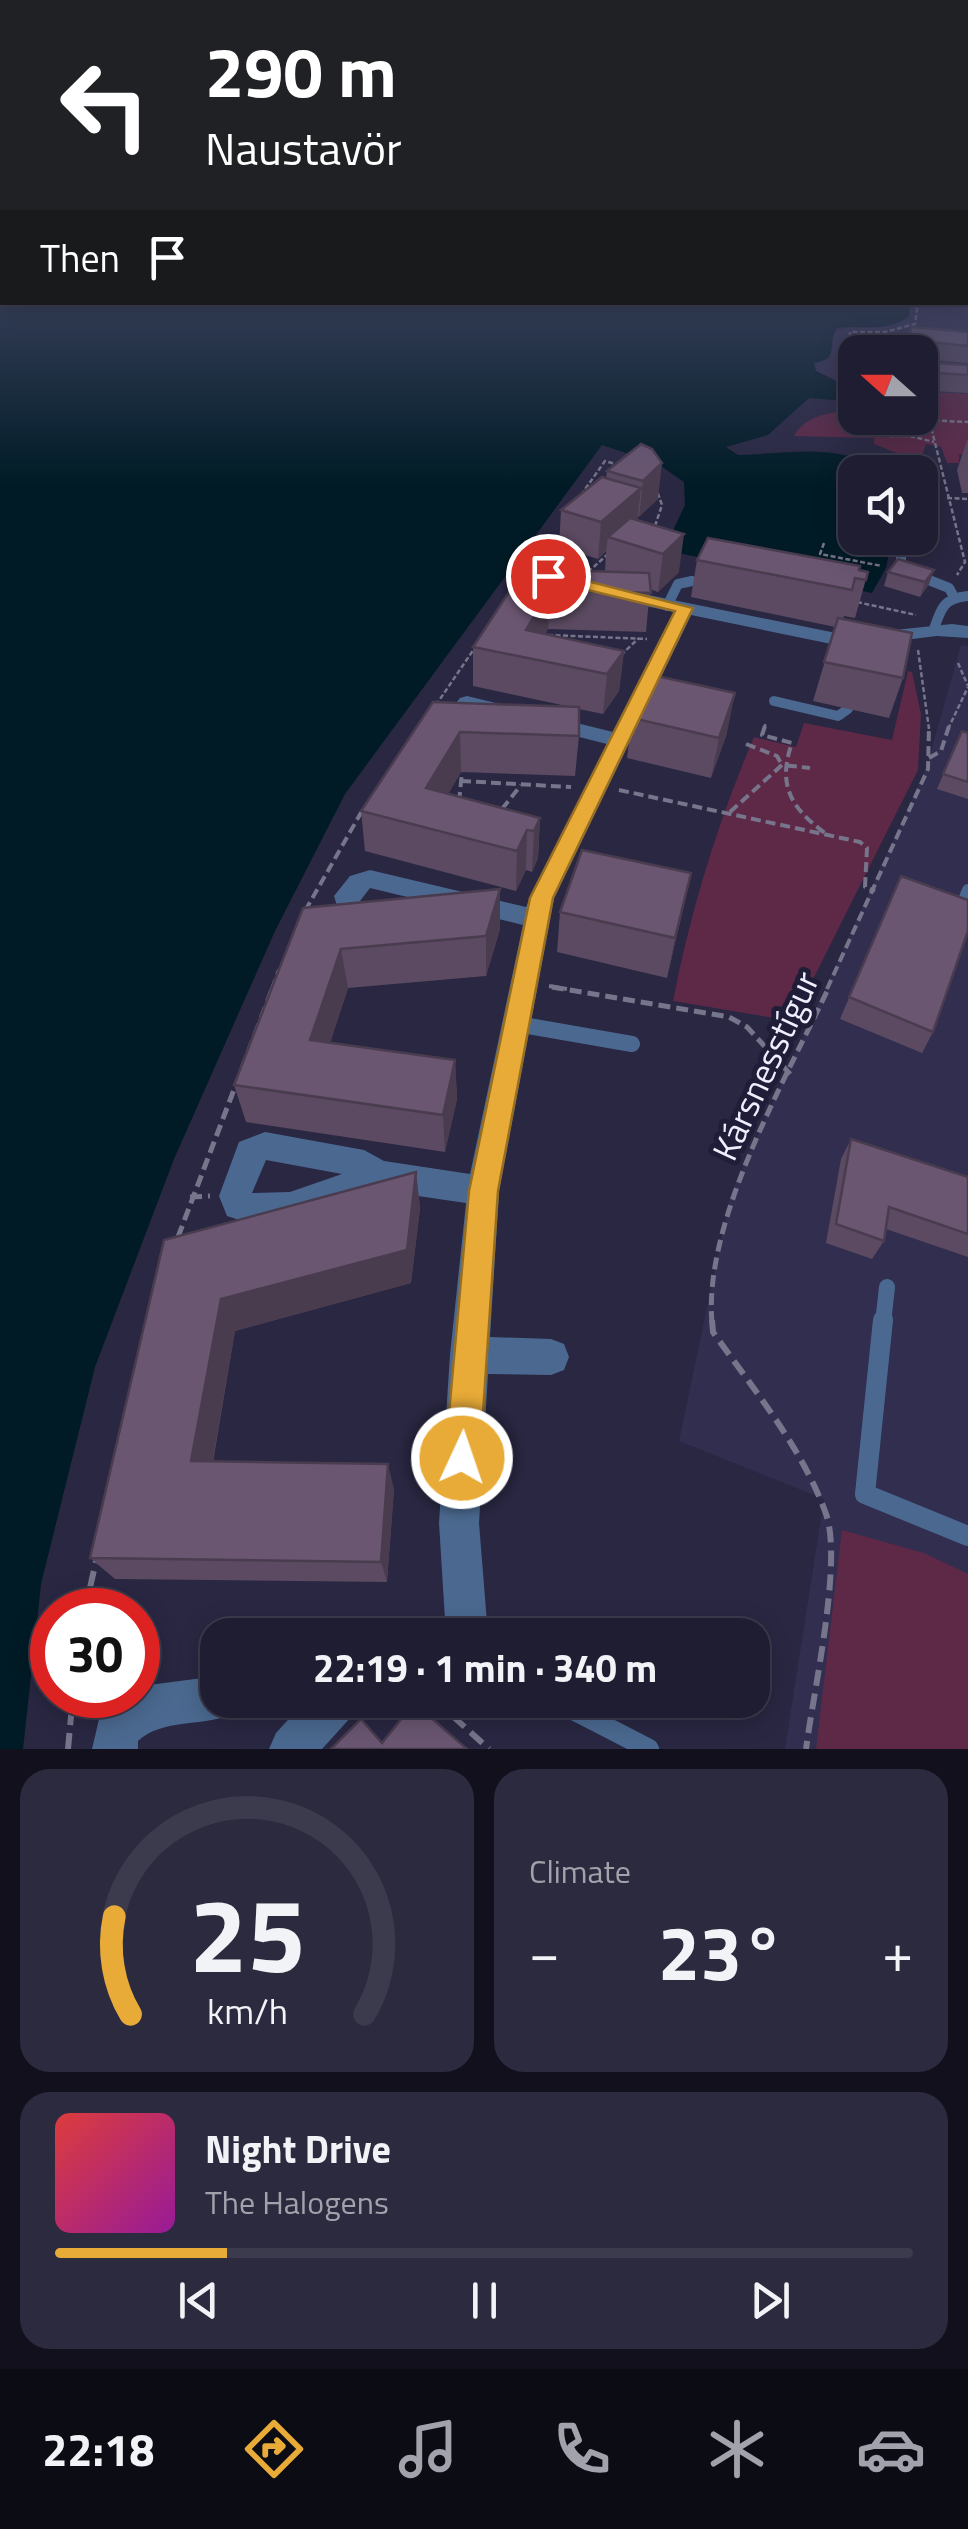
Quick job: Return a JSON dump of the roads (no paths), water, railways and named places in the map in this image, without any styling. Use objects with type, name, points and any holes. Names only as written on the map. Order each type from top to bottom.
[{"type":"street","points":[[938,371],[968,373]]},
{"type":"street","points":[[542,586],[578,582]]},
{"type":"street","points":[[614,595],[681,598],[846,641],[865,642],[925,625],[968,632]]},
{"type":"street","points":[[465,1618],[459,1523],[468,1355],[483,1191],[541,898],[619,740],[653,641],[681,598]]},
{"type":"street","points":[[562,726],[619,740]]},
{"type":"street","points":[[470,906],[537,919]]},
{"type":"street","points":[[376,1175],[483,1191]]},
{"type":"street","points":[[468,1355],[550,1357]]},
{"type":"street","points":[[115,1749],[116,1731],[141,1708],[200,1700]]},
{"type":"street","points":[[292,1749],[320,1718]]},
{"type":"lane","points":[[542,586],[544,560],[561,537],[594,509]]},
{"type":"lane","points":[[901,555],[901,569],[945,586],[954,597]]},
{"type":"lane","points":[[925,625],[942,605],[954,597],[968,596]]},
{"type":"lane","points":[[774,701],[838,716],[848,709]]},
{"type":"lane","points":[[968,890],[964,900],[968,902]]},
{"type":"lane","points":[[516,1024],[632,1044]]},
{"type":"lane","points":[[887,1286],[864,1494],[968,1536]]},
{"type":"lane","points":[[589,1718],[650,1749]]},
{"type":"water","points":[[0,323],[898,323],[837,328],[830,355],[814,363],[816,371],[838,382],[838,401],[809,398],[768,435],[726,447],[738,455],[815,452],[845,455],[838,455],[838,555],[889,555],[872,593],[664,550],[685,505],[684,482],[658,464],[602,445],[345,794],[275,931],[174,1159],[95,1367],[41,1588],[30,1588],[30,1685],[23,1749],[0,1749]]}]
